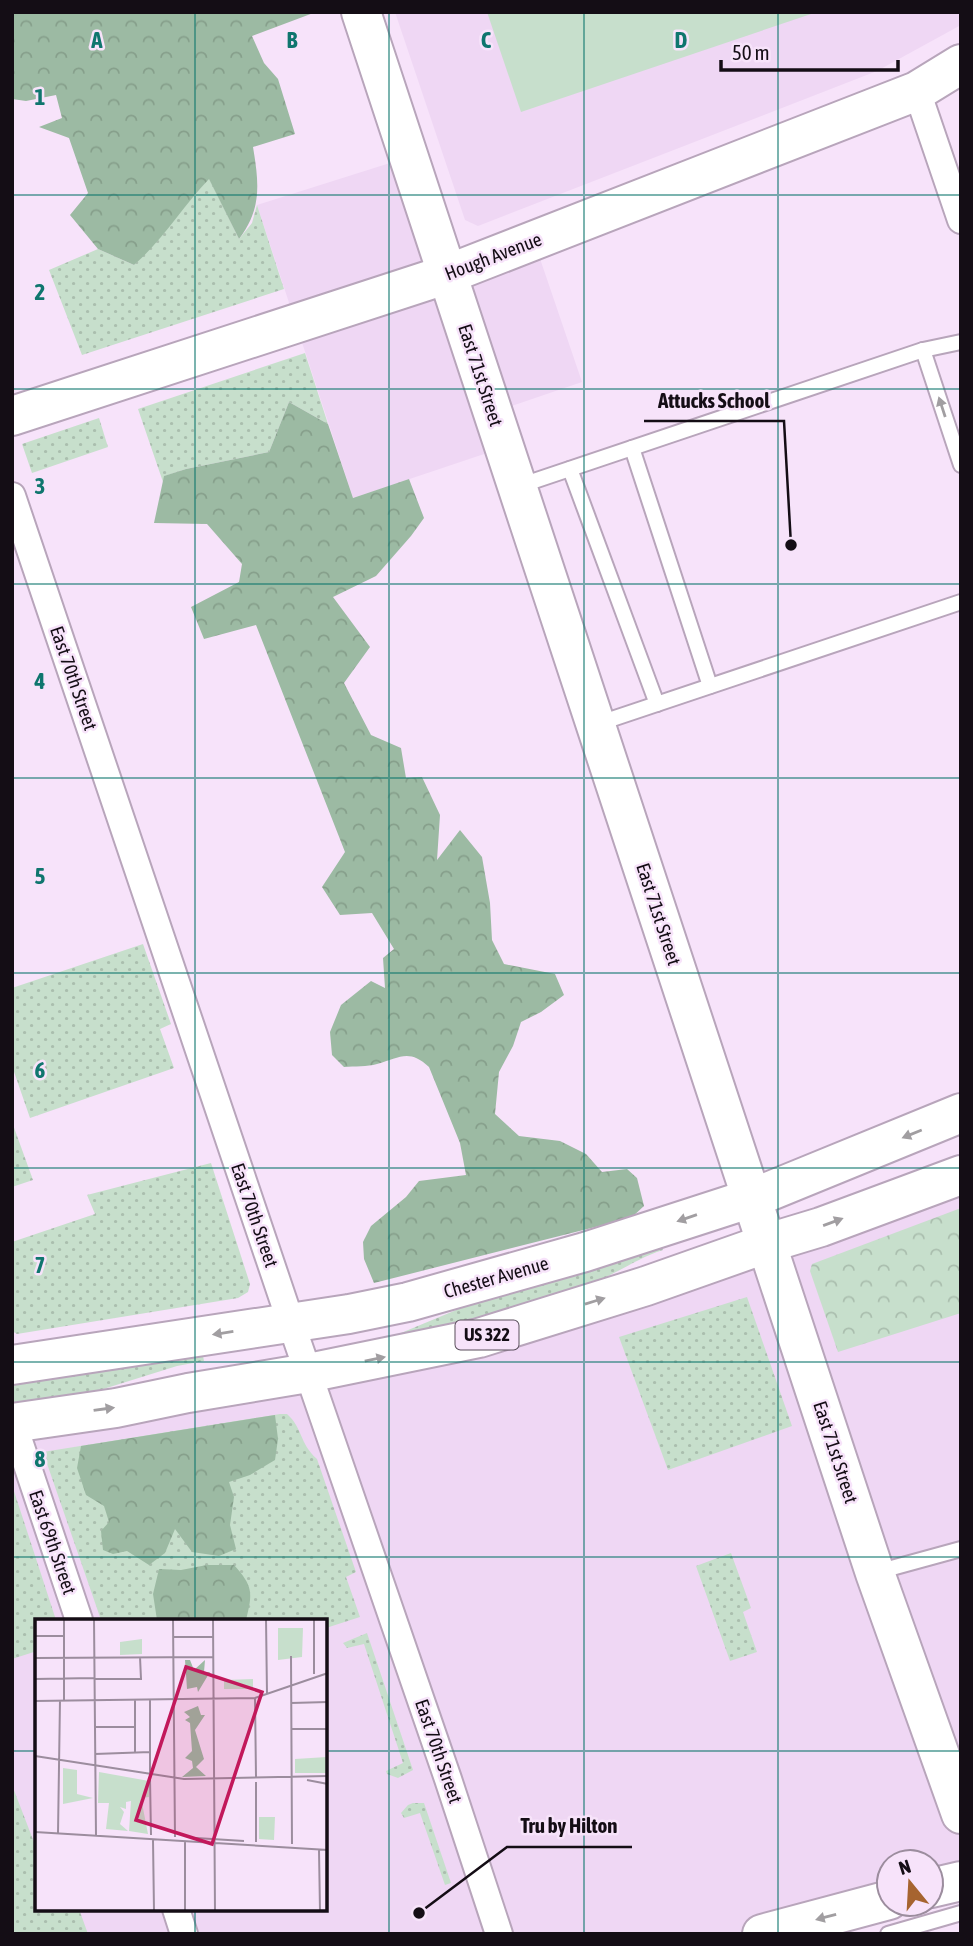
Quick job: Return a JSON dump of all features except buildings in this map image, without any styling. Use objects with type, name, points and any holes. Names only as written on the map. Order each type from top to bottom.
[{"type":"street","name":"East 71st Street","points":[[361,12],[875,1573],[961,1814]]},
{"type":"street","name":"Hough Avenue","points":[[12,416],[448,274],[917,91],[961,64]]},
{"type":"street","points":[[917,91],[960,217]]},
{"type":"street","name":"East 70th Street","points":[[12,496],[308,1373],[440,1753],[499,1934]]},
{"type":"street","name":"Chester Avenue","points":[[12,1365],[361,1312],[465,1286],[585,1252],[752,1198],[961,1114]]},
{"type":"street","name":"US 322","points":[[13,1423],[116,1408],[308,1373],[479,1338],[821,1227],[961,1175]]},
{"type":"street","name":"East 69th Street","points":[[13,1423],[79,1619]]},
{"type":"street","points":[[762,1934],[875,1903]]},
{"type":"street","points":[[177,1911],[184,1934]]},
{"type":"lane","points":[[518,487],[923,350],[961,342]]},
{"type":"lane","points":[[923,350],[961,465]]},
{"type":"lane","points":[[632,448],[710,686]]},
{"type":"lane","points":[[570,469],[657,705]]},
{"type":"lane","points":[[596,724],[961,602]]},
{"type":"lane","points":[[875,1573],[961,1549]]},
{"type":"lane","points":[[888,1934],[961,1913]]},
{"type":"shaded area","points":[[395,12],[961,12],[961,25],[877,71],[478,226],[465,220]]},
{"type":"shaded area","points":[[409,157],[448,274],[534,241],[582,382],[494,412],[505,447],[353,498],[257,205]]},
{"type":"shaded area","points":[[961,1175],[961,1881],[945,1885],[945,1848],[875,1848],[875,1904],[763,1934],[12,1934],[12,1423],[308,1373]]},
{"type":"green space","points":[[14,12],[316,12],[252,36],[264,63],[278,79],[295,134],[253,147],[257,195],[252,217],[239,239],[209,179],[134,265],[98,249],[70,215],[88,193],[69,138],[39,127],[62,118],[56,95],[26,101],[12,99]]},
{"type":"green space","points":[[487,12],[817,12],[521,112]]},
{"type":"green space","points":[[209,178],[239,239],[252,223],[257,205],[284,289],[82,355],[49,270],[98,249],[134,265]]},
{"type":"green space","points":[[305,353],[328,424],[289,402],[269,452],[186,469],[165,476],[163,482],[138,409]]},
{"type":"green space","points":[[289,402],[328,424],[353,498],[409,479],[424,518],[376,576],[333,597],[370,647],[344,683],[371,735],[401,748],[406,778],[422,777],[440,815],[437,860],[460,830],[482,857],[490,903],[492,940],[504,964],[555,974],[564,995],[541,1012],[521,1022],[513,1046],[499,1072],[495,1114],[519,1136],[560,1141],[586,1154],[602,1172],[627,1169],[637,1178],[644,1206],[631,1218],[374,1283],[364,1259],[363,1242],[371,1226],[406,1197],[419,1181],[466,1175],[460,1143],[429,1067],[422,1061],[404,1056],[373,1065],[344,1067],[332,1055],[330,1032],[341,1005],[371,981],[385,988],[383,958],[394,949],[372,913],[340,915],[322,887],[345,852],[256,625],[204,639],[191,607],[239,582],[242,564],[207,524],[154,523],[164,476],[269,452]]},
{"type":"green space","points":[[99,418],[108,447],[32,473],[22,444]]},
{"type":"green space","points":[[143,944],[171,1024],[160,1029],[174,1068],[30,1118],[12,1066],[12,988]]},
{"type":"green space","points":[[12,1122],[33,1180],[12,1187]]},
{"type":"green space","points":[[211,1163],[250,1284],[248,1292],[238,1298],[17,1334],[12,1331],[12,1242],[95,1214],[87,1195]]},
{"type":"green space","points":[[961,1208],[961,1313],[838,1352],[810,1271],[812,1264]]},
{"type":"green space","points":[[660,1245],[663,1250],[590,1284],[520,1306],[402,1337],[401,1333],[485,1298]]},
{"type":"green space","points":[[747,1297],[792,1426],[668,1470],[619,1337]]},
{"type":"green space","points":[[203,1356],[204,1361],[177,1366],[97,1391],[12,1404],[12,1384]]},
{"type":"green space","points":[[287,1414],[317,1459],[356,1572],[346,1577],[360,1617],[327,1628],[327,1619],[101,1619],[43,1452]]},
{"type":"green space","points":[[275,1415],[278,1439],[275,1460],[250,1475],[229,1482],[234,1497],[230,1525],[236,1549],[219,1556],[192,1552],[175,1529],[165,1553],[149,1565],[127,1551],[113,1554],[103,1550],[101,1531],[109,1522],[104,1506],[86,1495],[77,1468],[81,1446]]},
{"type":"green space","points":[[12,1485],[56,1619],[35,1619],[35,1652],[12,1659]]},
{"type":"green space","points":[[731,1553],[751,1608],[743,1612],[757,1652],[730,1661],[696,1566]]},
{"type":"green space","points":[[207,1565],[234,1565],[250,1590],[246,1619],[157,1619],[153,1594],[159,1569],[181,1570]]},
{"type":"green space","points":[[367,1633],[413,1770],[398,1778],[386,1771],[403,1763],[364,1644],[347,1648],[343,1643]]},
{"type":"green space","points":[[12,1785],[35,1845],[35,1911],[80,1911],[88,1934],[12,1934]]},
{"type":"green space","points":[[413,1803],[424,1803],[451,1883],[445,1885],[420,1813],[404,1818],[401,1813]]},
{"type":"place","name":"Attucks School","points":[[791,545]]},
{"type":"place","name":"Tru by Hilton","points":[[419,1913]]}]
